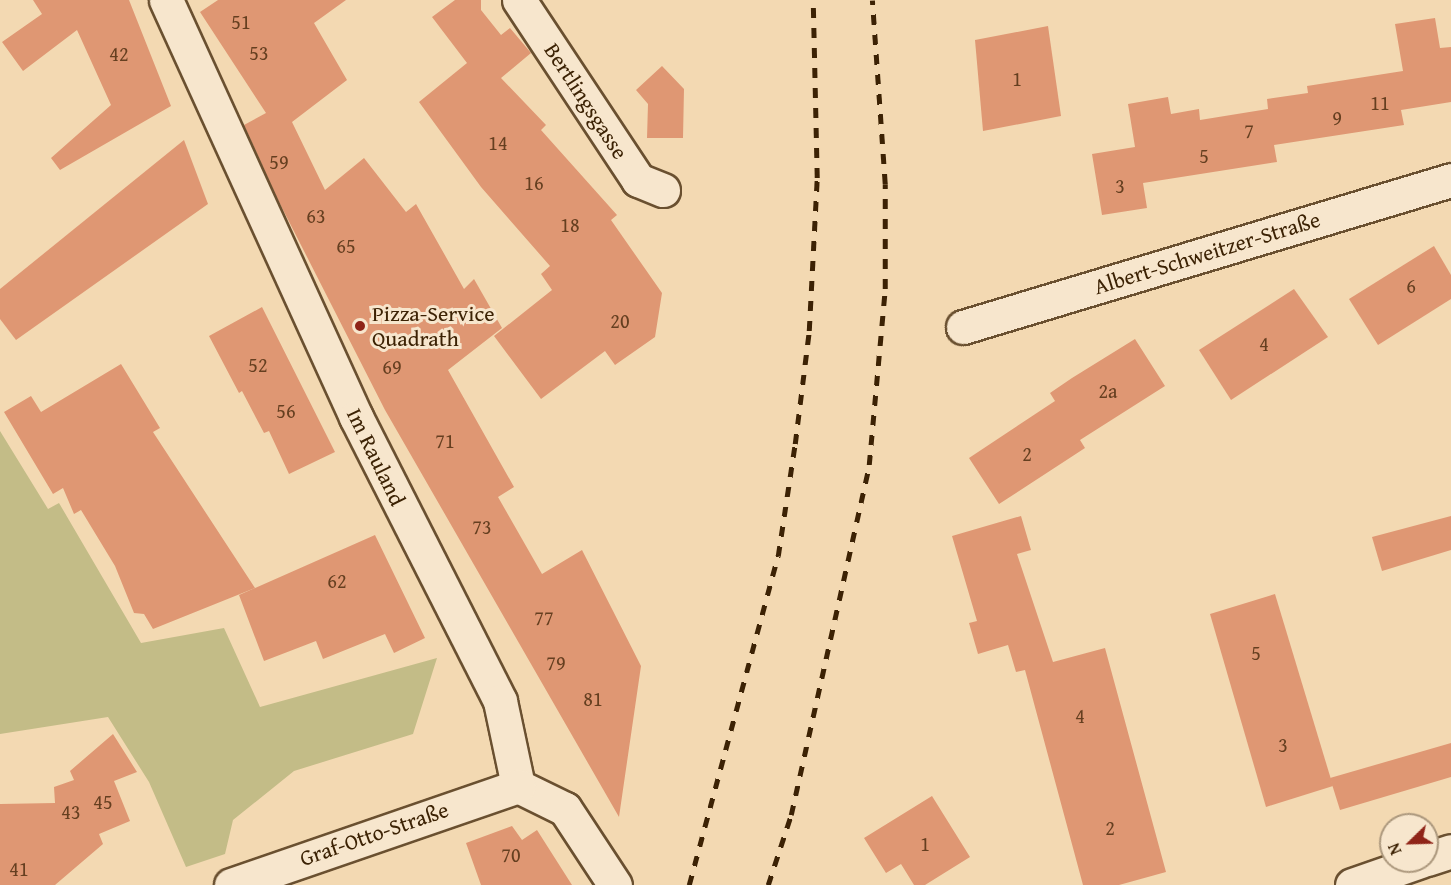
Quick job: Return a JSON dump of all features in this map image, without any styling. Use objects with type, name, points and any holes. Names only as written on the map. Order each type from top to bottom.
[{"type":"street","name":"Im Rauland","points":[[166,0],[360,426],[500,701],[518,786]]},
{"type":"street","name":"Bertlingsgasse","points":[[519,0],[638,180],[663,190]]},
{"type":"street","name":"Albert-Schweitzer-Straße","points":[[963,327],[1451,180]]},
{"type":"street","name":"Graf-Otto-Straße","points":[[231,885],[518,786]]},
{"type":"street","points":[[518,786],[565,809],[615,885]]},
{"type":"street","points":[[1352,885],[1403,873]]},
{"type":"shaded area","points":[[0,431],[48,509],[59,503],[141,643],[224,628],[260,707],[437,658],[413,734],[294,771],[233,820],[225,854],[186,867],[149,782],[108,717],[0,734]]},
{"type":"building","points":[[33,0],[129,0],[171,106],[60,170],[51,158],[111,105],[77,30],[23,71],[2,42],[42,14]]},
{"type":"building","points":[[218,0],[346,0],[314,23],[347,80],[292,122],[325,190],[364,158],[406,212],[416,204],[464,289],[474,279],[502,328],[448,370],[514,487],[498,497],[542,574],[582,550],[641,666],[619,817],[385,410],[277,198],[244,125],[266,113],[200,12]]},
{"type":"building","points":[[455,0],[481,0],[481,10],[501,35],[510,28],[531,53],[501,78],[546,125],[541,130],[617,215],[611,220],[662,293],[655,337],[615,365],[605,351],[541,399],[494,336],[552,290],[541,274],[550,266],[481,187],[419,102],[467,63],[432,17]]},
{"type":"building","points":[[1435,18],[1440,48],[1451,47],[1451,102],[1401,110],[1404,125],[1274,145],[1277,162],[1143,183],[1147,208],[1102,215],[1092,154],[1135,147],[1128,104],[1168,97],[1171,114],[1199,109],[1200,120],[1268,109],[1267,99],[1308,93],[1307,86],[1403,71],[1395,24]]},
{"type":"building","points":[[1048,26],[1061,116],[983,131],[975,40]]},
{"type":"building","points":[[662,66],[684,89],[683,138],[647,138],[648,104],[636,90]]},
{"type":"building","points":[[184,140],[208,204],[16,340],[0,319],[0,289]]},
{"type":"building","points":[[1434,246],[1451,275],[1451,299],[1378,345],[1349,299]]},
{"type":"building","points":[[1294,289],[1328,337],[1231,400],[1199,350]]},
{"type":"building","points":[[262,307],[335,452],[289,474],[269,431],[264,433],[242,391],[239,393],[209,336]]},
{"type":"building","points":[[1135,339],[1165,386],[1080,440],[1085,448],[999,504],[969,458],[1055,401],[1050,393]]},
{"type":"building","points":[[121,364],[160,428],[153,432],[255,588],[153,629],[144,614],[134,613],[115,566],[81,510],[74,514],[63,488],[53,494],[4,412],[31,396],[41,412]]},
{"type":"building","points":[[1021,516],[1031,550],[1017,554],[1053,662],[1105,648],[1166,872],[1119,885],[1083,885],[1025,670],[1016,672],[1008,645],[978,654],[969,623],[977,621],[952,536]]},
{"type":"building","points":[[1451,516],[1451,550],[1382,571],[1372,537]]},
{"type":"building","points":[[375,535],[425,638],[394,653],[385,634],[323,659],[316,641],[264,661],[239,595]]},
{"type":"building","points":[[1275,594],[1333,786],[1266,807],[1210,614]]},
{"type":"building","points":[[113,734],[137,772],[114,781],[130,821],[99,834],[103,844],[55,885],[0,885],[0,804],[55,803],[54,787],[74,780],[70,771]]},
{"type":"building","points":[[1451,743],[1451,777],[1340,810],[1330,778]]},
{"type":"building","points":[[932,796],[970,857],[925,885],[914,885],[901,864],[886,873],[864,838]]},
{"type":"building","points":[[512,826],[522,840],[537,830],[572,885],[481,885],[466,843]]},
{"type":"railway","points":[[689,885],[778,556],[795,444],[809,331],[817,178],[813,0]]},
{"type":"railway","points":[[768,885],[791,815],[869,465],[885,289],[885,184],[872,0]]},
{"type":"place","name":"Pizza-Service Quadrath","points":[[360,326]]}]
